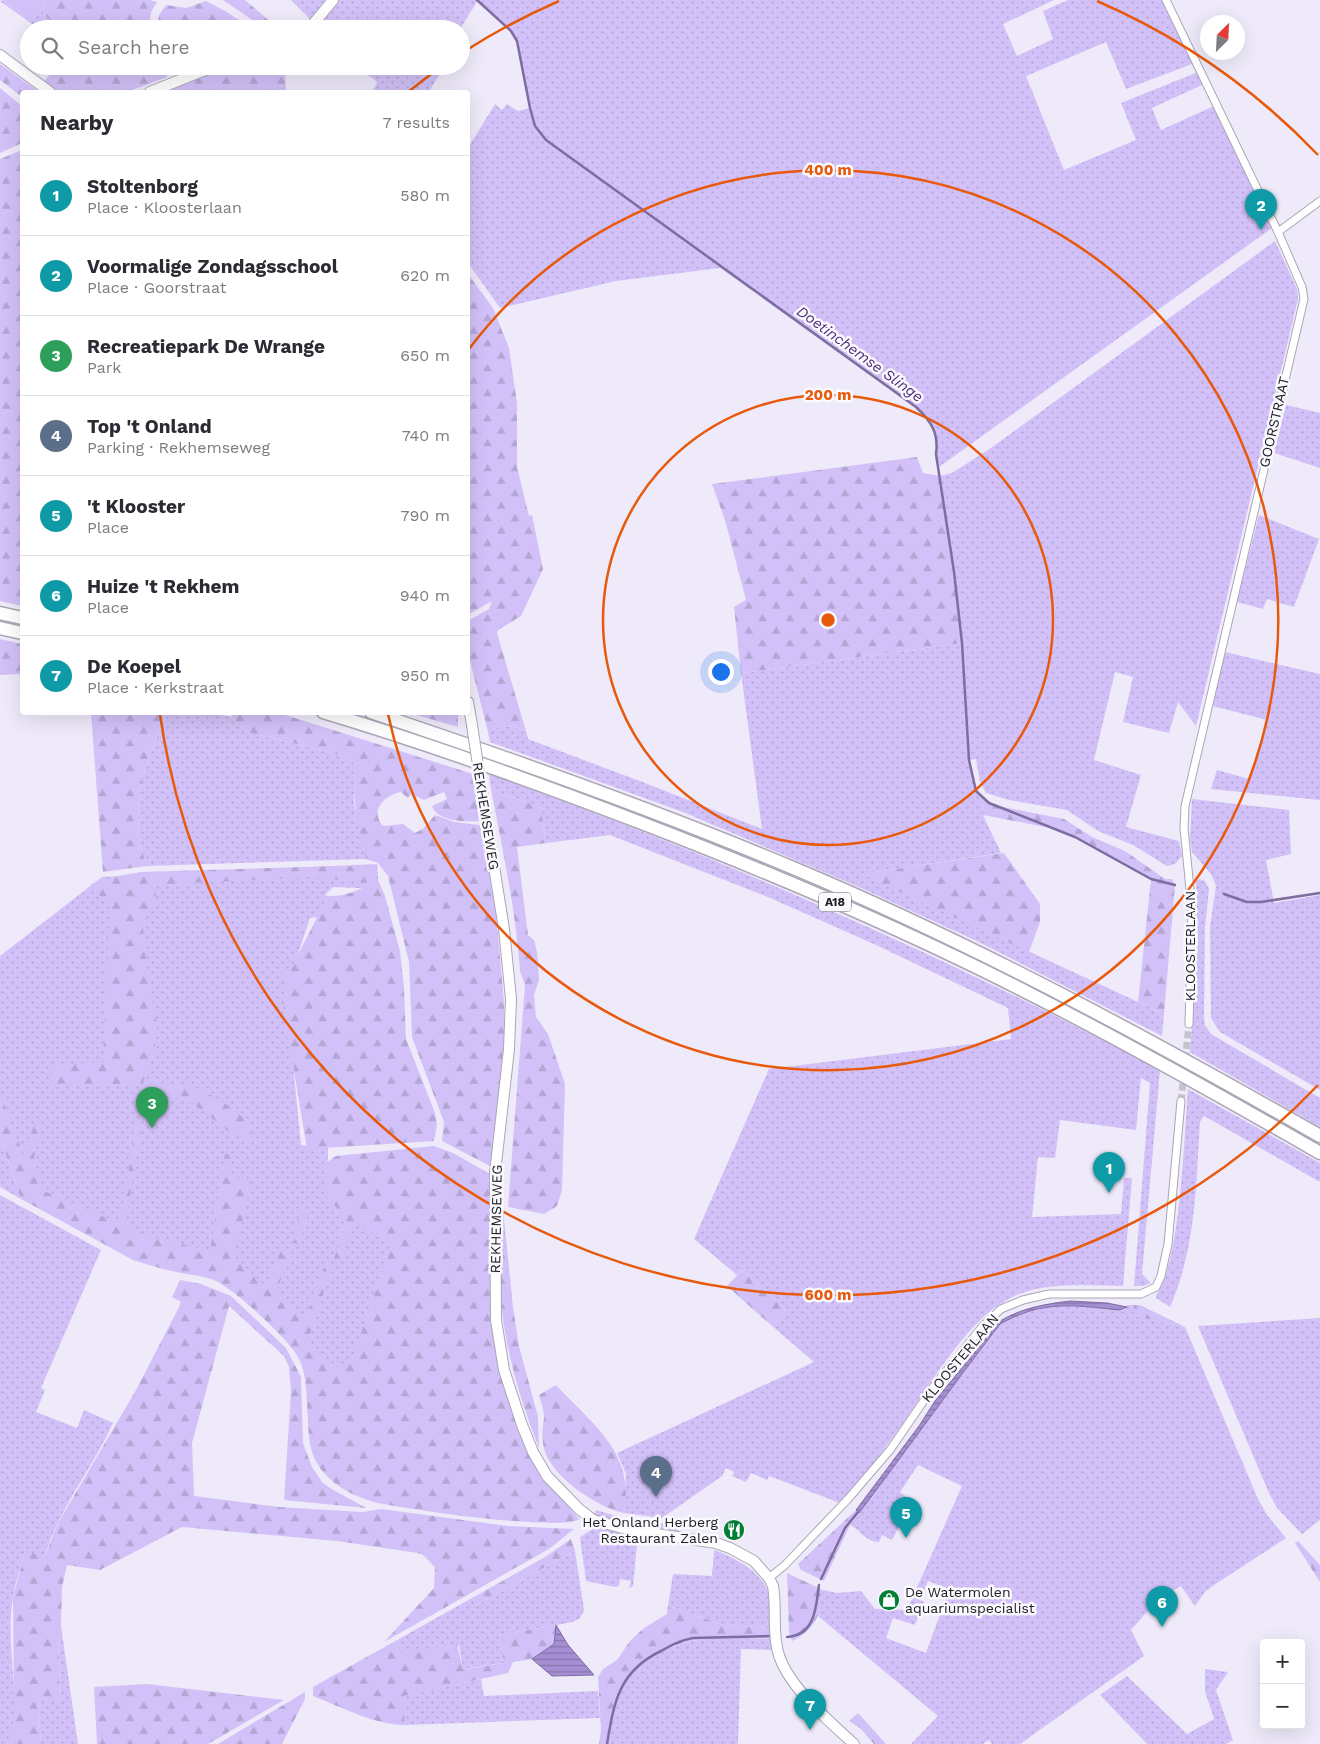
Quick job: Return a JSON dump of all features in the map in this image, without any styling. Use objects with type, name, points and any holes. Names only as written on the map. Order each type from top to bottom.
[{"type":"highway","points":[[0,613],[20,618]]},
{"type":"highway","points":[[0,628],[20,633]]},
{"type":"highway","name":"A18","points":[[332,715],[575,797],[797,885],[1034,996],[1193,1080],[1320,1153]]},
{"type":"highway","name":"A18","points":[[380,715],[577,782],[799,870],[1040,982],[1172,1052],[1320,1136]]},
{"type":"street","points":[[316,20],[333,0]]},
{"type":"street","name":"GOORSTRAAT","points":[[1166,0],[1278,232],[1302,287],[1304,299],[1184,806],[1184,828],[1190,868]]},
{"type":"street","points":[[0,55],[20,70]]},
{"type":"street","points":[[27,75],[47,90]]},
{"type":"street","points":[[155,90],[192,75]]},
{"type":"street","points":[[1278,232],[1320,201]]},
{"type":"street","name":"REKHEMSEWEG","points":[[470,714],[504,929],[510,999],[509,1049],[495,1173],[496,1320],[504,1370],[522,1425],[533,1452],[547,1476],[578,1509],[592,1520],[659,1536],[716,1543],[754,1561],[769,1578]]},
{"type":"street","name":"KLOOSTERLAAN","points":[[1189,1024],[1193,944],[1190,868]]},
{"type":"street","name":"KLOOSTERLAAN","points":[[769,1578],[785,1565],[848,1499],[890,1450],[934,1386],[982,1326],[1001,1309],[1023,1300],[1049,1294],[1142,1294],[1156,1287],[1161,1276],[1169,1236],[1181,1101]]},
{"type":"street","points":[[769,1578],[775,1600],[776,1646],[781,1662],[802,1692],[833,1726],[854,1744]]},
{"type":"green space","points":[[3,0],[31,20],[26,20],[0,1]]},
{"type":"green space","points":[[3,0],[40,0],[45,3],[33,20]]},
{"type":"green space","points":[[40,0],[46,0],[43,14],[50,20],[33,20],[45,3]]},
{"type":"green space","points":[[46,0],[150,0],[157,2],[151,12],[150,20],[50,20],[43,14]]},
{"type":"green space","points":[[223,0],[245,0],[268,20],[252,20]]},
{"type":"green space","points":[[291,0],[325,0],[310,19]]},
{"type":"green space","points":[[337,0],[478,0],[466,20],[323,20]]},
{"type":"green space","points":[[478,0],[1054,0],[1003,24],[1017,56],[1053,39],[1043,11],[1068,0],[1163,0],[1192,64],[1126,89],[1106,42],[1026,76],[1064,170],[1136,140],[1121,103],[1198,72],[1204,84],[1152,108],[1161,130],[1214,106],[1272,228],[939,467],[934,430],[925,416],[916,407],[720,268],[616,281],[500,308],[470,266],[470,145],[495,104],[502,110],[507,104],[518,111],[530,108],[517,41],[511,31]]},
{"type":"green space","points":[[206,1],[238,20],[158,20],[159,15],[166,5],[186,8]]},
{"type":"green space","points":[[0,64],[36,90],[20,90],[20,95],[0,80]]},
{"type":"green space","points":[[49,75],[166,75],[167,77],[132,90],[56,90],[44,82]]},
{"type":"green space","points":[[199,75],[285,75],[286,90],[161,90]]},
{"type":"green space","points":[[367,75],[439,75],[430,90],[373,90],[377,83]]},
{"type":"green space","points":[[0,88],[20,104],[20,144],[0,153]]},
{"type":"green space","points":[[20,151],[20,606],[0,601],[0,159]]},
{"type":"green space","points":[[1275,241],[1297,289],[1298,299],[1196,726],[1178,702],[1169,733],[1123,722],[1133,677],[1115,672],[1094,760],[1141,775],[1126,827],[1179,841],[1182,856],[1175,864],[1167,866],[1133,845],[1098,831],[1067,810],[1009,800],[986,793],[980,782],[976,759],[969,760],[973,781],[982,798],[983,815],[1001,853],[862,874],[1164,1014],[1162,1036],[979,942],[859,887],[683,812],[490,742],[488,732],[493,729],[507,726],[521,729],[526,731],[528,739],[762,829],[741,673],[962,643],[940,476],[952,473],[991,448]]},
{"type":"green space","points":[[470,277],[493,308],[509,348],[517,403],[517,467],[529,516],[532,515],[543,569],[521,616],[498,630],[497,633],[526,731],[507,726],[488,732],[470,661],[470,620],[489,609],[492,601],[470,614]]},
{"type":"green space","points":[[1286,405],[1320,413],[1320,468],[1274,453]]},
{"type":"green space","points":[[917,457],[923,473],[940,476],[962,643],[741,673],[734,607],[746,600],[725,520],[712,484]]},
{"type":"green space","points":[[1259,515],[1319,539],[1294,607],[1267,599],[1263,609],[1237,602]]},
{"type":"green space","points":[[0,639],[20,644],[20,674],[0,675]]},
{"type":"green space","points":[[1225,652],[1320,674],[1320,800],[1211,789],[1217,770],[1249,779],[1267,720],[1213,706]]},
{"type":"green space","points":[[91,715],[167,715],[149,757],[141,788],[138,820],[141,847],[147,866],[103,872]]},
{"type":"green space","points":[[167,715],[223,715],[231,717],[247,732],[334,753],[350,759],[355,764],[354,803],[366,859],[147,866],[140,840],[139,804],[144,772]]},
{"type":"green space","points":[[232,715],[285,715],[473,774],[480,821],[453,820],[435,811],[432,806],[447,799],[444,792],[424,800],[411,794],[408,798],[401,792],[389,796],[381,804],[378,814],[383,826],[403,824],[415,833],[423,829],[435,815],[454,822],[480,825],[482,831],[496,913],[504,1002],[504,1057],[490,1166],[442,1141],[444,1122],[412,1037],[409,962],[388,876],[378,863],[366,859],[360,835],[355,800],[355,764],[350,759],[334,753],[247,732],[231,717]]},
{"type":"green space","points":[[417,715],[458,715],[458,727]]},
{"type":"green space","points":[[489,774],[661,839],[830,910],[996,987],[1160,1070],[1142,1274],[1151,1283],[1143,1286],[1134,1286],[1150,1083],[1141,1078],[1136,1130],[1060,1120],[1055,1158],[1038,1157],[1032,1217],[1121,1214],[1124,1178],[1132,1178],[1123,1286],[1072,1285],[1047,1287],[1022,1293],[1003,1302],[986,1315],[970,1331],[940,1368],[903,1423],[857,1484],[840,1503],[769,1476],[767,1480],[751,1473],[746,1482],[732,1476],[734,1472],[726,1468],[722,1476],[662,1518],[624,1513],[626,1474],[617,1453],[814,1362],[772,1326],[786,1310],[742,1270],[737,1275],[694,1239],[769,1069],[1011,1039],[1008,1008],[876,945],[768,897],[610,835],[546,843],[541,808],[491,789]]},
{"type":"green space","points":[[491,789],[541,808],[546,843],[517,847],[528,935],[534,940],[537,952],[539,980],[534,995],[536,1017],[548,1034],[565,1084],[562,1190],[557,1206],[544,1214],[508,1207],[525,985],[520,971],[512,902]]},
{"type":"green space","points":[[982,798],[993,805],[1064,819],[1092,837],[1125,851],[1165,879],[1172,879],[1175,885],[1164,1014],[1138,1002],[1151,880],[1149,877],[1075,837],[1056,829],[983,815]]},
{"type":"green space","points":[[1192,799],[1289,810],[1291,854],[1266,860],[1274,903],[1320,895],[1320,1090],[1220,1032],[1211,1018],[1210,926],[1216,886],[1211,874],[1192,852],[1190,838]]},
{"type":"green space","points":[[1004,853],[1040,904],[1040,922],[1029,952],[861,874]]},
{"type":"green space","points":[[377,864],[379,889],[333,887],[325,895],[328,896],[319,917],[310,918],[290,978],[289,1024],[301,1145],[328,1148],[327,1195],[394,1240],[351,1365],[335,1369],[233,1275],[24,1188],[0,1111],[0,956],[102,877]]},
{"type":"green space","points":[[337,866],[372,867],[385,896],[400,951],[406,1039],[435,1113],[437,1125],[434,1141],[307,1149],[289,1041],[284,1023],[285,986],[282,974],[283,970],[291,968],[328,896],[339,896],[349,893],[369,885],[369,883],[312,877],[156,885],[155,905],[145,913],[143,929],[147,973],[157,1026],[154,1052],[142,1085],[52,1087],[52,1065],[103,1062],[110,906],[90,885],[103,879],[141,872]]},
{"type":"green space","points":[[1199,879],[1205,881],[1209,889],[1205,928],[1205,1025],[1211,1034],[1320,1098],[1320,1127],[1190,1052],[1198,942],[1196,881]]},
{"type":"green space","points":[[152,1082],[182,1086],[205,1092],[215,1097],[250,1123],[251,1140],[228,1131],[193,1103],[150,1089]]},
{"type":"green space","points":[[1188,1089],[1320,1163],[1320,1182],[1204,1116],[1200,1122],[1196,1193],[1190,1239],[1179,1285],[1170,1307],[1156,1298],[1156,1295],[1164,1279],[1171,1256],[1176,1228],[1183,1166]]},
{"type":"green space","points":[[0,1093],[24,1156],[36,1118],[42,1120],[33,1162],[44,1191],[120,1224],[136,1124],[142,1124],[125,1226],[141,1234],[210,1251],[225,1154],[231,1155],[228,1175],[251,1181],[234,1258],[266,1286],[281,1247],[291,1252],[275,1294],[305,1320],[325,1265],[332,1268],[307,1343],[337,1367],[351,1364],[390,1244],[354,1221],[341,1262],[334,1259],[346,1217],[326,1197],[327,1162],[336,1156],[434,1146],[453,1153],[492,1175],[492,1323],[503,1379],[544,1479],[579,1519],[567,1522],[545,1523],[418,1510],[378,1503],[358,1496],[339,1486],[321,1469],[312,1452],[303,1370],[294,1350],[247,1304],[214,1280],[133,1260],[21,1199],[0,1137]]},
{"type":"green space","points":[[0,1137],[21,1199],[0,1187]]},
{"type":"green space","points":[[0,1195],[101,1250],[41,1388],[45,1390],[36,1412],[77,1428],[84,1410],[113,1423],[66,1506],[44,1558],[24,1555],[15,1586],[11,1615],[14,1726],[11,1744],[0,1744]]},
{"type":"green space","points":[[502,1199],[513,1307],[519,1346],[538,1417],[539,1448],[513,1370],[502,1309],[499,1269]]},
{"type":"green space","points":[[302,1207],[309,1211],[299,1245],[291,1241]]},
{"type":"green space","points":[[742,1270],[786,1310],[772,1326],[727,1286]]},
{"type":"green space","points":[[180,1280],[201,1284],[231,1296],[286,1348],[301,1377],[303,1443],[312,1467],[322,1482],[366,1508],[284,1500],[291,1391],[289,1367],[284,1356],[229,1306],[192,1443],[194,1496],[279,1507],[362,1512],[381,1509],[508,1526],[574,1529],[549,1549],[384,1642],[434,1588],[435,1567],[423,1555],[337,1541],[182,1527],[100,1570],[67,1565],[62,1588],[61,1626],[58,1627],[60,1699],[38,1700],[41,1744],[11,1744],[14,1711],[13,1597],[24,1555],[26,1550],[44,1558],[58,1523],[136,1390],[178,1309],[181,1302],[172,1297]]},
{"type":"green space","points":[[1055,1305],[1127,1307],[1126,1305],[1134,1305],[1134,1316],[1185,1327],[1258,1499],[1267,1515],[1286,1538],[1211,1587],[1195,1606],[1181,1586],[1158,1599],[1131,1630],[1144,1656],[1020,1744],[992,1744],[989,1740],[983,1744],[911,1744],[938,1716],[818,1616],[823,1590],[837,1593],[861,1591],[875,1609],[907,1610],[962,1486],[918,1465],[900,1492],[916,1504],[910,1518],[901,1514],[896,1523],[900,1525],[892,1540],[882,1535],[879,1542],[870,1540],[850,1525],[1000,1324],[1014,1316]],"holes":[[[928,1581],[949,1589],[926,1653],[886,1638],[893,1618],[915,1625],[924,1602],[920,1600]]]},
{"type":"green space","points":[[1134,1305],[1140,1305],[1185,1327],[1133,1316]]},
{"type":"green space","points":[[1320,1318],[1320,1520],[1302,1534],[1277,1508],[1269,1493],[1198,1326]]},
{"type":"green space","points":[[556,1385],[596,1427],[608,1441],[617,1456],[624,1473],[626,1492],[624,1513],[601,1505],[576,1489],[565,1480],[548,1459],[543,1444],[544,1414],[539,1395]]},
{"type":"green space","points":[[596,1510],[623,1518],[666,1524],[687,1535],[604,1521],[593,1516]]},
{"type":"green space","points":[[856,1510],[859,1516],[850,1525],[824,1581],[801,1570],[798,1564]]},
{"type":"green space","points":[[596,1527],[638,1534],[633,1586],[629,1588],[631,1581],[620,1579],[619,1586],[615,1587],[586,1581],[580,1537]]},
{"type":"green space","points":[[571,1539],[575,1551],[476,1605],[472,1598],[545,1557]]},
{"type":"green space","points":[[1298,1541],[1320,1565],[1320,1582],[1295,1543]]},
{"type":"green space","points":[[714,1550],[741,1562],[763,1582],[770,1600],[770,1628],[723,1625],[668,1606],[673,1574],[712,1576]]},
{"type":"green space","points":[[575,1551],[584,1610],[580,1618],[573,1622],[499,1635],[504,1663],[463,1669],[459,1645],[398,1654],[397,1640],[472,1598],[476,1605]]},
{"type":"green space","points":[[787,1573],[823,1590],[821,1607],[815,1620],[806,1632],[792,1641],[789,1632]]},
{"type":"green space","points":[[668,1606],[723,1625],[770,1628],[771,1639],[727,1637],[704,1639],[661,1651],[643,1662],[628,1678],[615,1704],[608,1744],[599,1744],[601,1730],[598,1677],[603,1669],[617,1660],[630,1641],[644,1628],[667,1614]]},
{"type":"green space","points":[[556,1625],[554,1644],[532,1659],[513,1662],[508,1673],[403,1696],[405,1725],[370,1719],[313,1696],[313,1687],[397,1640],[398,1653],[457,1644],[463,1669],[466,1669],[504,1663],[499,1635]]},
{"type":"green space","points":[[61,1626],[78,1744],[41,1744],[38,1700],[60,1698],[58,1627]]},
{"type":"green space","points":[[730,1637],[771,1639],[773,1650],[741,1649],[738,1744],[608,1744],[615,1704],[625,1683],[636,1670],[649,1659],[679,1645],[695,1640]]},
{"type":"green space","points":[[1205,1669],[1228,1672],[1216,1690],[1233,1740],[1226,1744],[1147,1744],[1100,1695],[1127,1676],[1187,1734],[1214,1719],[1205,1691]]},
{"type":"green space","points":[[481,1679],[484,1696],[598,1691],[600,1718],[405,1725],[402,1696]]},
{"type":"green space","points":[[147,1684],[284,1700],[208,1744],[97,1744],[94,1687]]},
{"type":"green space","points":[[305,1692],[305,1699],[282,1744],[218,1744]]},
{"type":"green space","points":[[858,1713],[886,1744],[874,1744],[861,1729],[849,1721]]},
{"type":"shaded area","points":[[1070,1301],[1107,1303],[1127,1307],[1119,1310],[1058,1306],[1030,1311],[1000,1324],[859,1513],[856,1510],[919,1426],[935,1401],[1000,1321],[1034,1307]]},
{"type":"shaded area","points":[[556,1625],[568,1645],[594,1675],[552,1676],[532,1659],[554,1644]]},
{"type":"waterway","name":"Doetinchemse Slinge","points":[[477,0],[511,31],[517,41],[535,126],[546,140],[916,407],[930,422],[936,440],[936,454],[954,572],[962,643],[969,760],[976,791],[989,803],[1075,837],[1151,879],[1175,885]]},
{"type":"waterway","points":[[1224,894],[1247,902],[1261,902],[1320,893]]},
{"type":"waterway","points":[[821,1579],[845,1528],[858,1512]]},
{"type":"waterway","points":[[787,1637],[797,1635],[809,1625],[813,1618],[819,1585]]},
{"type":"waterway","points":[[607,1744],[612,1715],[621,1689],[627,1678],[647,1659],[677,1643],[693,1638],[772,1636]]},
{"type":"tunnel","points":[[1181,1101],[1189,1024]]},
{"type":"place","name":"Voormalige Zondagsschool","points":[[1261,230]]},
{"type":"place","name":"Recreatiepark De Wrange","points":[[152,1128]]},
{"type":"place","name":"Stoltenborg","points":[[1109,1193]]},
{"type":"place","name":"Top 't Onland","points":[[656,1497]]},
{"type":"place","name":"Het Onland Herberg Restaurant Zalen","points":[[734,1530]]},
{"type":"place","name":"'t Klooster","points":[[906,1538]]},
{"type":"place","name":"De Watermolen aquariumspecialist","points":[[889,1600]]},
{"type":"place","name":"Huize 't Rekhem","points":[[1162,1627]]},
{"type":"place","name":"De Koepel","points":[[810,1730]]}]
